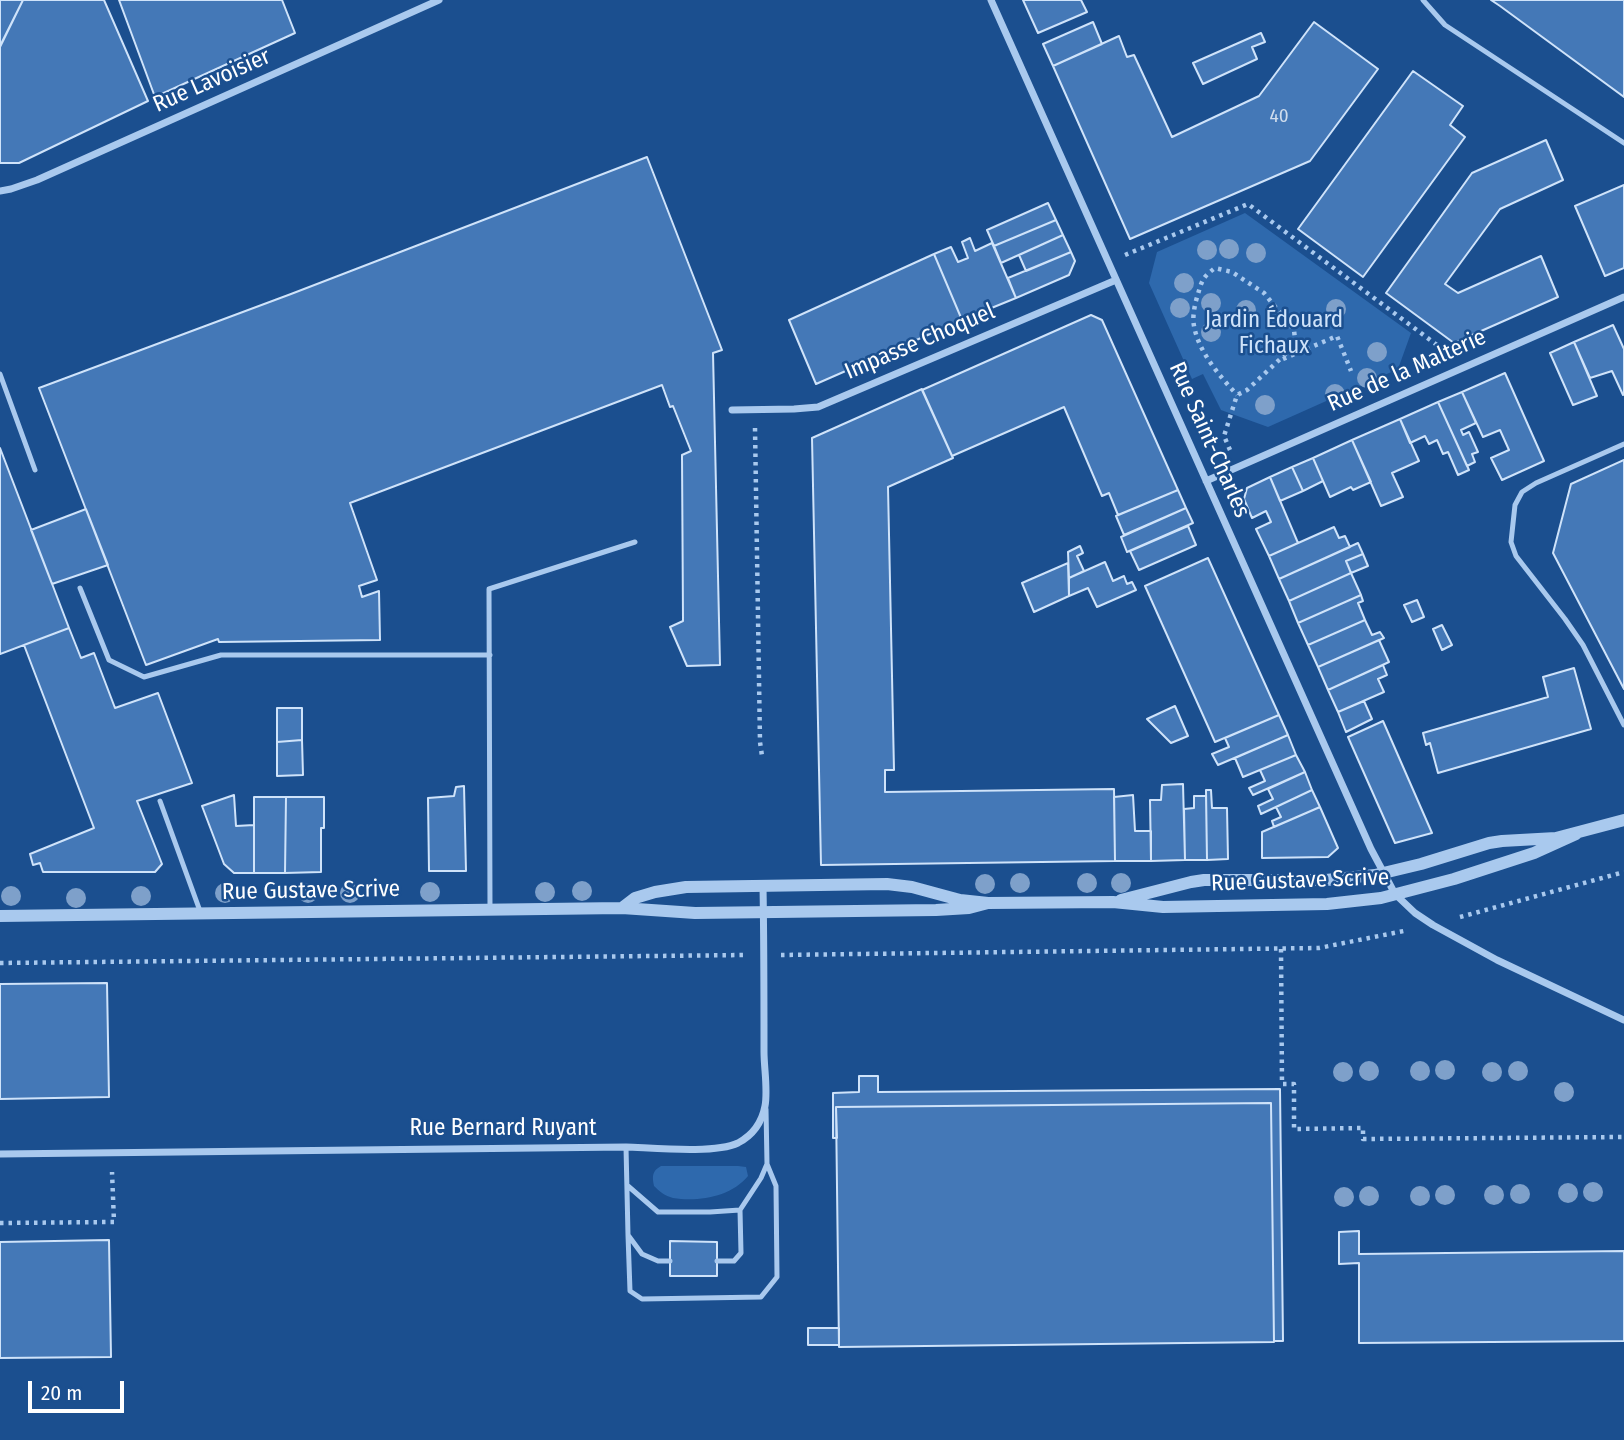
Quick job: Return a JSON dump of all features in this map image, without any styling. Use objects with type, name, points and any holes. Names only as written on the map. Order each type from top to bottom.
[{"type":"street","name":"Rue Lavoisier","points":[[0,191],[11,190],[37,180],[439,0]]},
{"type":"street","name":"Rue Saint-Charles","points":[[991,0],[1346,794],[1395,894]]},
{"type":"street","name":"Impasse Choquel","points":[[732,410],[818,407],[1116,280]]},
{"type":"street","name":"Rue de la Malterie","points":[[1206,481],[1624,297]]},
{"type":"street","points":[[1395,894],[1498,865],[1534,853],[1576,834],[1624,820]]},
{"type":"street","name":"Rue Gustave Scrive","points":[[1113,902],[1204,880],[1326,880],[1383,873],[1489,843],[1576,834]]},
{"type":"street","name":"Rue Gustave Scrive","points":[[622,908],[635,898],[670,889],[763,886],[887,884],[912,887],[960,900],[988,903],[1113,902],[1163,907],[1316,905],[1395,894],[1433,925],[1497,960],[1624,1020]]},
{"type":"street","name":"Rue Bernard Ruyant","points":[[0,1154],[626,1147],[720,1149],[735,1144],[757,1128],[766,1103],[763,886]]},
{"type":"street","name":"Rue Gustave Scrive","points":[[0,916],[622,908],[695,913],[944,910],[988,903]]},
{"type":"lane","points":[[1423,0],[1445,25],[1624,143]]},
{"type":"lane","points":[[0,374],[36,470]]},
{"type":"lane","points":[[1624,444],[1536,483],[1522,492],[1515,505],[1511,542],[1516,556],[1583,645],[1624,725]]},
{"type":"lane","points":[[490,910],[489,589],[635,542]]},
{"type":"lane","points":[[80,588],[109,660],[144,677],[220,654],[490,655]]},
{"type":"lane","points":[[160,801],[201,914]]},
{"type":"lane","points":[[626,1147],[630,1291],[642,1299],[761,1297],[777,1277],[776,1186],[767,1164],[766,1103]]},
{"type":"lane","points":[[718,1261],[734,1261],[741,1253],[740,1210],[767,1164]]},
{"type":"lane","points":[[628,1186],[658,1212],[740,1210]]},
{"type":"lane","points":[[628,1235],[642,1254],[658,1261],[670,1261]]},
{"type":"path","points":[[1108,262],[1248,204],[1466,366]]},
{"type":"path","points":[[1237,395],[1219,375],[1202,349],[1193,325],[1196,300],[1203,277],[1215,268],[1232,272],[1265,293],[1294,330],[1295,339],[1293,347],[1279,361],[1247,390],[1237,395],[1224,436],[1237,467]]},
{"type":"path","points":[[1279,361],[1337,336],[1351,371]]},
{"type":"path","points":[[755,410],[762,756]]},
{"type":"path","points":[[0,964],[1319,948],[1433,925],[1624,872]]},
{"type":"path","points":[[1281,949],[1282,1084],[1294,1084],[1294,1129],[1363,1128],[1363,1139],[1624,1137]]},
{"type":"path","points":[[0,1223],[114,1222],[112,1152]]},
{"type":"green space","name":"Jardin Édouard Fichaux","points":[[1245,213],[1411,333],[1398,369],[1268,427],[1221,410],[1203,374],[1192,379],[1149,283],[1157,252]]},
{"type":"green space","points":[[661,1166],[738,1166],[746,1167],[748,1176],[733,1189],[713,1196],[673,1198],[654,1186],[653,1174]]},
{"type":"building","points":[[0,0],[23,0],[0,46]]},
{"type":"building","points":[[23,0],[104,0],[148,101],[19,163],[0,163],[0,47]]},
{"type":"building","points":[[119,0],[282,0],[295,33],[155,97]]},
{"type":"building","points":[[1023,0],[1081,0],[1087,12],[1038,33]]},
{"type":"building","points":[[1491,0],[1624,0],[1624,97],[1500,6]]},
{"type":"building","points":[[1093,22],[1102,44],[1053,66],[1043,44]]},
{"type":"building","points":[[1314,22],[1378,69],[1310,161],[1130,239],[1053,66],[1119,36],[1127,57],[1134,55],[1172,137],[1259,96]]},
{"type":"building","points":[[1261,33],[1265,42],[1252,47],[1257,59],[1203,84],[1193,63]]},
{"type":"building","points":[[1413,71],[1463,106],[1450,125],[1465,137],[1363,277],[1298,229]]},
{"type":"building","points":[[1546,140],[1563,180],[1500,209],[1445,284],[1458,293],[1541,256],[1558,297],[1454,343],[1386,293],[1472,173]]},
{"type":"building","points":[[647,157],[722,350],[713,353],[720,665],[687,666],[670,627],[683,621],[682,455],[691,451],[662,385],[350,503],[377,580],[359,586],[362,597],[379,591],[380,640],[219,642],[218,639],[146,665],[39,388]]},
{"type":"building","points":[[1624,185],[1624,268],[1605,276],[1575,206]]},
{"type":"building","points":[[1048,203],[1056,220],[994,246],[987,230]]},
{"type":"building","points":[[1056,220],[1063,235],[1001,263],[994,246]]},
{"type":"building","points":[[1063,235],[1071,252],[1026,271],[1019,255]]},
{"type":"building","points":[[970,238],[975,251],[992,243],[1016,298],[962,320],[934,254],[951,247],[958,262],[968,258],[962,242]]},
{"type":"building","points":[[1071,252],[1075,261],[1069,275],[1016,298],[1008,278]]},
{"type":"building","points":[[934,254],[962,320],[816,384],[789,320]]},
{"type":"building","points":[[1091,315],[1102,320],[1178,490],[1118,515],[1109,493],[1102,496],[1064,407],[952,456],[922,390]]},
{"type":"building","points":[[1613,325],[1624,349],[1623,395],[1612,371],[1590,378],[1574,342]]},
{"type":"building","points":[[1574,342],[1597,396],[1573,405],[1550,353]]},
{"type":"building","points":[[1505,373],[1544,461],[1502,480],[1491,458],[1509,450],[1500,430],[1483,437],[1462,392]]},
{"type":"building","points":[[922,389],[953,458],[888,487],[894,770],[885,770],[885,792],[1114,789],[1115,861],[821,865],[812,438]]},
{"type":"building","points":[[1462,392],[1476,423],[1461,430],[1463,435],[1469,432],[1478,452],[1472,454],[1475,462],[1467,466],[1438,402]]},
{"type":"building","points":[[1438,402],[1469,470],[1458,475],[1448,452],[1443,454],[1437,440],[1429,444],[1425,436],[1410,443],[1400,419]]},
{"type":"building","points":[[1400,419],[1419,461],[1392,473],[1403,497],[1381,506],[1352,440]]},
{"type":"building","points":[[1352,440],[1371,482],[1353,490],[1351,487],[1330,497],[1313,458]]},
{"type":"building","points":[[0,448],[69,628],[0,654]]},
{"type":"building","points":[[1313,458],[1323,481],[1303,491],[1292,467]]},
{"type":"building","points":[[1624,460],[1624,689],[1553,553],[1571,484]]},
{"type":"building","points":[[1292,467],[1303,491],[1280,501],[1270,477]]},
{"type":"building","points":[[1270,477],[1298,543],[1269,556],[1256,529],[1271,522],[1266,511],[1252,518],[1244,499],[1247,488]]},
{"type":"building","points":[[1178,490],[1186,508],[1124,535],[1116,516]]},
{"type":"building","points":[[1186,508],[1193,523],[1127,552],[1121,537]]},
{"type":"building","points":[[86,509],[108,565],[52,584],[31,530]]},
{"type":"building","points":[[1188,526],[1196,545],[1139,570],[1130,551]]},
{"type":"building","points":[[1334,527],[1339,538],[1345,536],[1350,547],[1279,579],[1269,556]]},
{"type":"building","points":[[1358,543],[1363,554],[1346,561],[1351,573],[1289,601],[1279,579]]},
{"type":"building","points":[[1080,546],[1083,553],[1077,556],[1084,571],[1069,578],[1068,552]]},
{"type":"building","points":[[1363,554],[1368,566],[1351,573],[1346,561]]},
{"type":"building","points":[[1208,558],[1279,715],[1215,742],[1145,586]]},
{"type":"building","points":[[1105,562],[1113,581],[1124,576],[1127,584],[1132,582],[1136,590],[1097,607],[1088,588],[1069,596],[1069,578]]},
{"type":"building","points":[[1068,563],[1069,596],[1034,612],[1022,583]]},
{"type":"building","points":[[1351,573],[1361,595],[1298,623],[1289,601]]},
{"type":"building","points":[[1361,595],[1363,601],[1358,603],[1365,620],[1308,645],[1298,623]]},
{"type":"building","points":[[1417,600],[1424,617],[1412,622],[1404,605]]},
{"type":"building","points":[[1365,620],[1372,635],[1380,632],[1384,638],[1318,667],[1308,645]]},
{"type":"building","points":[[1442,625],[1452,645],[1442,650],[1433,629]]},
{"type":"building","points":[[69,628],[81,658],[94,653],[115,708],[158,693],[192,783],[137,801],[162,864],[155,872],[43,872],[40,863],[33,865],[30,854],[94,828],[24,645]]},
{"type":"building","points":[[1379,640],[1389,662],[1328,690],[1318,667]]},
{"type":"building","points":[[1383,665],[1387,675],[1378,679],[1384,692],[1338,712],[1328,690]]},
{"type":"building","points":[[1574,668],[1591,729],[1438,773],[1430,743],[1426,745],[1423,733],[1548,697],[1543,677]]},
{"type":"building","points":[[1364,701],[1372,719],[1346,732],[1338,712]]},
{"type":"building","points":[[1175,706],[1188,736],[1171,743],[1147,719]]},
{"type":"building","points":[[277,708],[302,708],[302,740],[277,742]]},
{"type":"building","points":[[1279,715],[1288,735],[1218,765],[1212,754],[1229,747],[1225,738]]},
{"type":"building","points":[[1383,721],[1432,833],[1395,843],[1348,737]]},
{"type":"building","points":[[1288,735],[1296,755],[1243,777],[1235,758]]},
{"type":"building","points":[[302,740],[303,775],[277,776],[277,742]]},
{"type":"building","points":[[1296,755],[1305,772],[1253,795],[1249,788],[1265,781],[1260,770]]},
{"type":"building","points":[[1305,772],[1312,790],[1261,814],[1258,806],[1273,799],[1268,789]]},
{"type":"building","points":[[1183,784],[1185,860],[1151,861],[1150,800],[1161,800],[1162,785]]},
{"type":"building","points":[[464,786],[466,871],[429,871],[428,798],[454,796],[456,787]]},
{"type":"building","points":[[1206,790],[1211,790],[1212,808],[1227,808],[1228,859],[1207,860]]},
{"type":"building","points":[[1312,790],[1320,807],[1274,827],[1272,821],[1281,817],[1276,807]]},
{"type":"building","points":[[234,795],[236,826],[254,825],[254,873],[234,873],[224,864],[202,806]]},
{"type":"building","points":[[1133,795],[1135,831],[1151,831],[1151,861],[1115,861],[1114,797]]},
{"type":"building","points":[[1194,796],[1206,796],[1207,860],[1185,860],[1184,809],[1194,808]]},
{"type":"building","points":[[254,797],[286,797],[285,873],[254,873]]},
{"type":"building","points":[[286,797],[324,797],[321,872],[285,873]]},
{"type":"building","points":[[1320,807],[1338,848],[1328,857],[1262,858],[1262,832]]},
{"type":"building","points":[[107,983],[109,1097],[0,1099],[0,984]]},
{"type":"building","points":[[859,1076],[878,1076],[878,1092],[1280,1089],[1283,1341],[1274,1341],[1271,1103],[836,1107],[837,1138],[833,1138],[833,1093],[859,1092]]},
{"type":"building","points":[[1271,1103],[1274,1342],[839,1347],[836,1107]]},
{"type":"building","points":[[1359,1231],[1359,1254],[1624,1251],[1624,1341],[1359,1343],[1359,1263],[1339,1264],[1339,1232]]},
{"type":"building","points":[[109,1240],[111,1357],[0,1358],[0,1242]]},
{"type":"building","points":[[670,1241],[717,1242],[717,1276],[670,1276]]},
{"type":"building","points":[[808,1328],[839,1328],[839,1345],[808,1345]]}]
